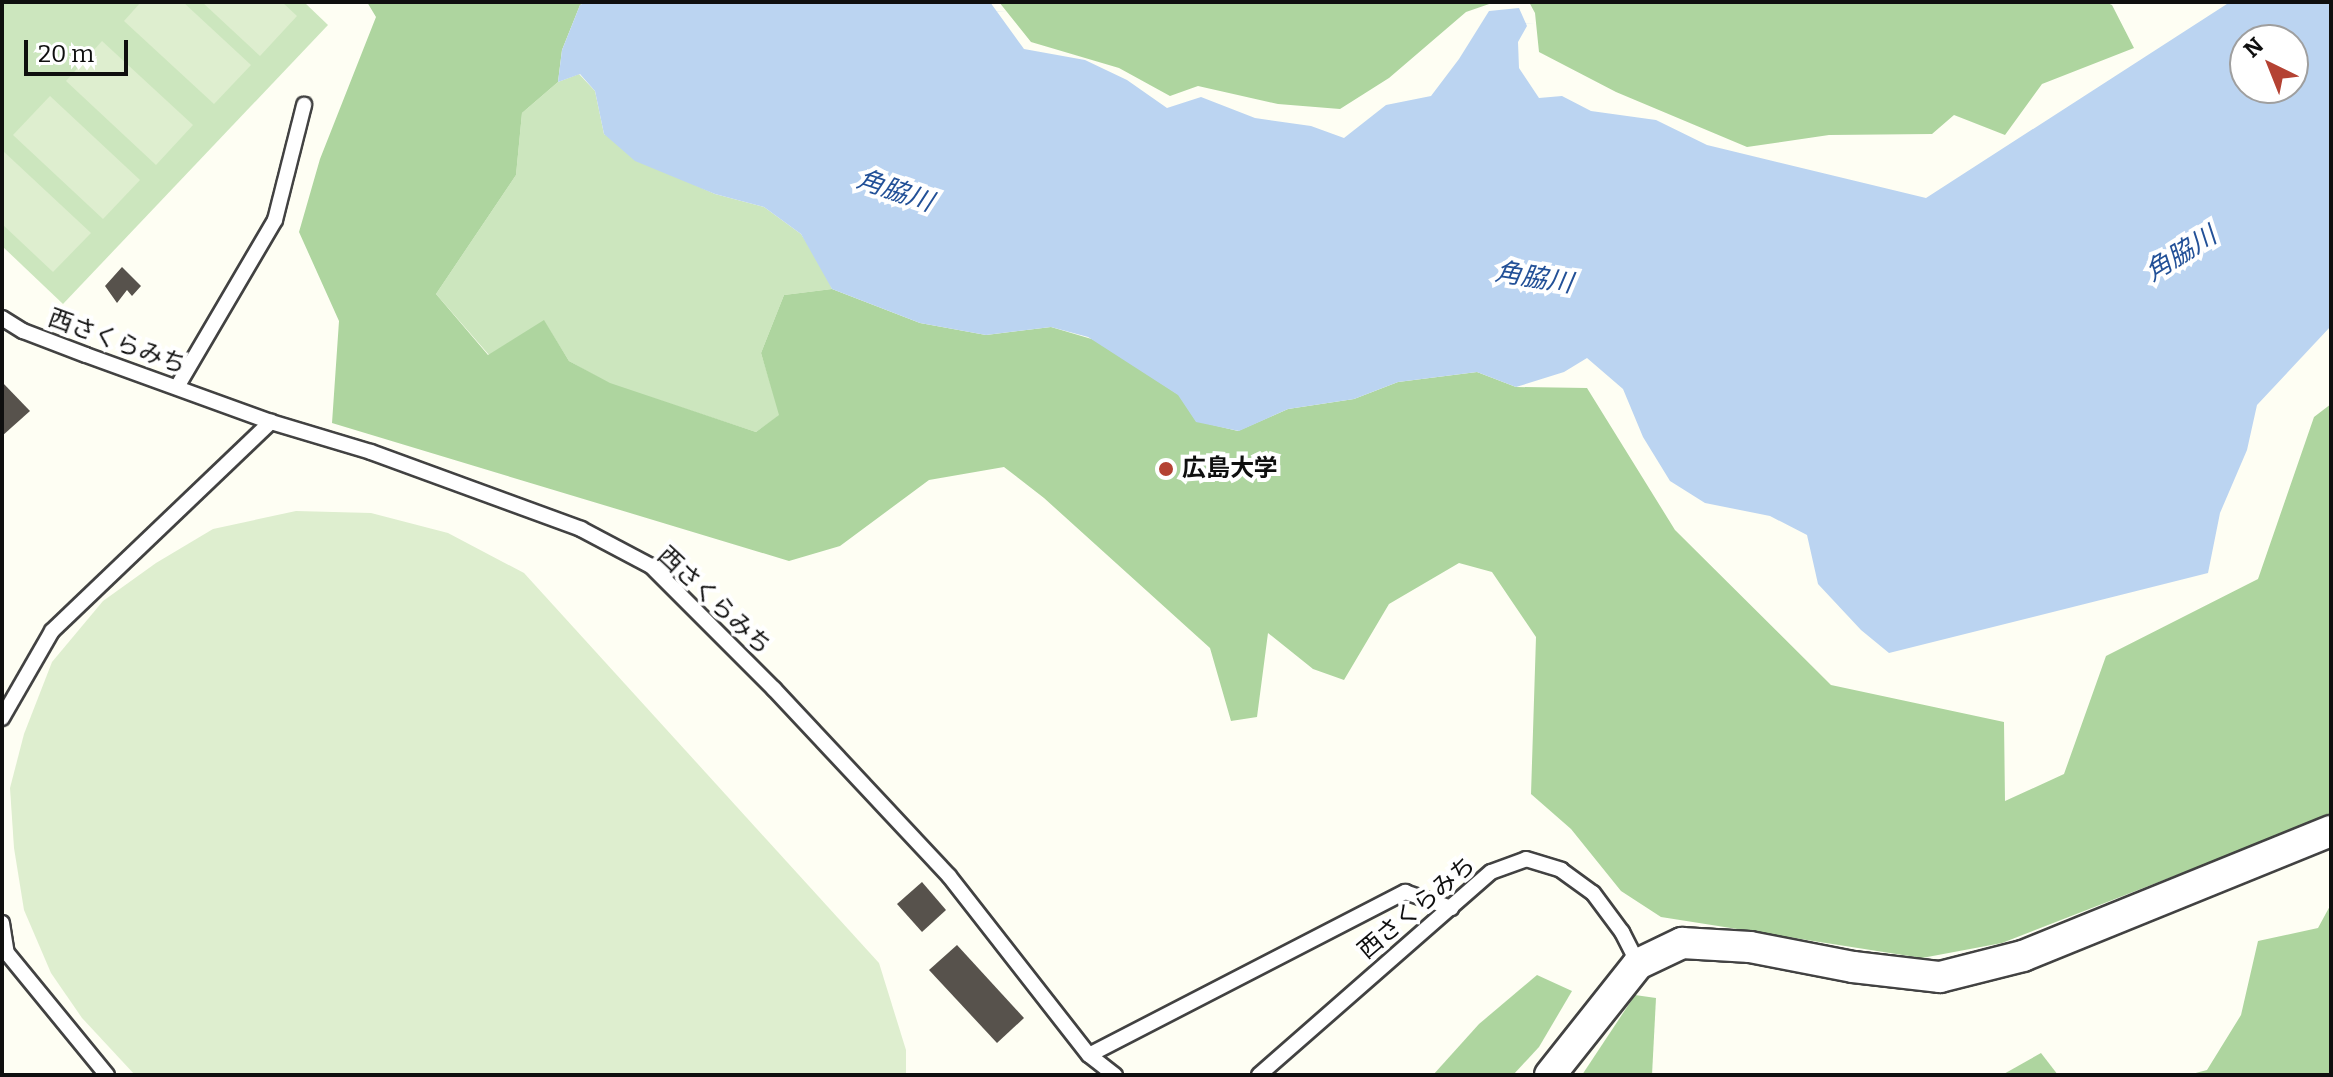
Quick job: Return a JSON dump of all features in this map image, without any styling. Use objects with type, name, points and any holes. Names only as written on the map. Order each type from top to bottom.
[{"type":"street","points":[[1550,1075],[1638,964],[1682,943],[1750,947],[1853,967],[1940,977],[2023,956],[2331,831]]},
{"type":"lane","points":[[177,387],[275,220],[304,105]]},
{"type":"lane","name":"西さくらみち","points":[[2,318],[23,331],[271,422],[371,452],[581,529],[651,566],[774,689],[949,876],[1089,1055],[1115,1075]]},
{"type":"lane","points":[[2,718],[52,631],[271,422]]},
{"type":"lane","name":"西さくらみち","points":[[1259,1075],[1491,872],[1526,859],[1561,870],[1593,893],[1622,932],[1638,964]]},
{"type":"lane","points":[[1089,1055],[1405,892],[1451,908]]},
{"type":"lane","points":[[2,923],[7,953],[107,1075]]},
{"type":"green space","points":[[2,2],[304,2],[328,25],[63,304],[2,246]]},
{"type":"green space","points":[[141,2],[183,2],[251,65],[214,104],[124,21]]},
{"type":"green space","points":[[202,2],[282,2],[297,16],[260,56]]},
{"type":"green space","points":[[367,2],[586,2],[580,5],[562,50],[558,82],[522,113],[516,175],[436,294],[488,355],[544,320],[569,361],[610,383],[756,432],[779,415],[761,353],[784,295],[832,289],[920,323],[986,335],[1051,327],[1095,340],[1179,395],[1196,421],[1238,431],[1288,409],[1354,399],[1398,382],[1477,372],[1516,387],[1587,388],[1675,530],[1831,685],[2004,722],[2005,801],[2064,774],[2106,656],[2258,579],[2314,417],[2331,404],[2331,815],[2002,943],[1922,958],[1661,917],[1621,891],[1571,829],[1531,794],[1536,637],[1492,572],[1459,563],[1389,604],[1344,680],[1313,669],[1268,633],[1257,717],[1231,721],[1210,648],[1044,498],[1004,467],[929,480],[840,546],[789,561],[332,423],[339,321],[299,232],[320,159],[376,17]]},
{"type":"green space","points":[[999,2],[1495,2],[1466,12],[1389,78],[1340,109],[1278,104],[1198,86],[1170,96],[1119,68],[1031,42]]},
{"type":"green space","points":[[1529,2],[2105,2],[2112,5],[2134,48],[2042,84],[2005,135],[1954,115],[1932,134],[1829,135],[1747,147],[1616,92],[1539,52],[1535,13]]},
{"type":"green space","points":[[102,41],[193,125],[156,165],[66,81]]},
{"type":"green space","points":[[579,74],[595,91],[604,134],[686,181],[715,194],[764,207],[801,234],[821,264],[832,289],[784,295],[761,353],[780,415],[756,432],[610,384],[569,361],[544,321],[489,355],[436,294],[516,175],[522,113],[558,82]]},
{"type":"green space","points":[[50,96],[140,180],[103,219],[13,135]]},
{"type":"green space","points":[[2,150],[91,233],[53,272],[2,224]]},
{"type":"green space","points":[[296,511],[371,513],[448,533],[524,573],[879,963],[906,1050],[906,1075],[135,1075],[82,1018],[51,973],[24,910],[14,848],[10,788],[24,734],[52,662],[103,601],[156,563],[213,529]]},
{"type":"green space","points":[[2331,904],[2331,1075],[2188,1075],[2207,1070],[2241,1015],[2258,941],[2318,928]]},
{"type":"green space","points":[[1537,975],[1572,991],[1539,1047],[1513,1075],[1433,1075],[1479,1024]]},
{"type":"green space","points":[[1635,995],[1656,998],[1652,1075],[1582,1075]]},
{"type":"green space","points":[[2041,1053],[2058,1075],[2002,1075]]},
{"type":"water","name":"角脇川","points":[[586,2],[990,2],[1024,49],[1085,60],[1127,80],[1167,108],[1201,97],[1255,118],[1311,126],[1344,138],[1386,105],[1431,96],[1489,11],[1519,8],[1527,26],[1518,42],[1519,68],[1539,98],[1562,96],[1591,111],[1656,120],[1707,145],[1926,198],[2230,2],[2331,2],[2331,326],[2257,405],[2247,450],[2220,513],[2208,573],[1889,653],[1861,630],[1818,584],[1807,535],[1770,516],[1705,503],[1670,481],[1643,437],[1623,389],[1587,358],[1564,372],[1516,387],[1477,372],[1398,382],[1354,399],[1288,409],[1239,431],[1196,422],[1178,395],[1088,337],[1051,327],[986,335],[920,323],[832,289],[801,234],[764,207],[715,194],[635,161],[604,134],[595,91],[580,74],[558,82],[562,50],[580,5]]},
{"type":"building","points":[[122,267],[141,286],[132,296],[127,290],[117,303],[105,286]]},
{"type":"building","points":[[2,382],[30,411],[2,436]]},
{"type":"building","points":[[922,882],[946,910],[922,932],[897,904]]},
{"type":"building","points":[[957,945],[1024,1018],[997,1043],[929,970]]},
{"type":"place","name":"広島大学","points":[[1166,469]]}]
